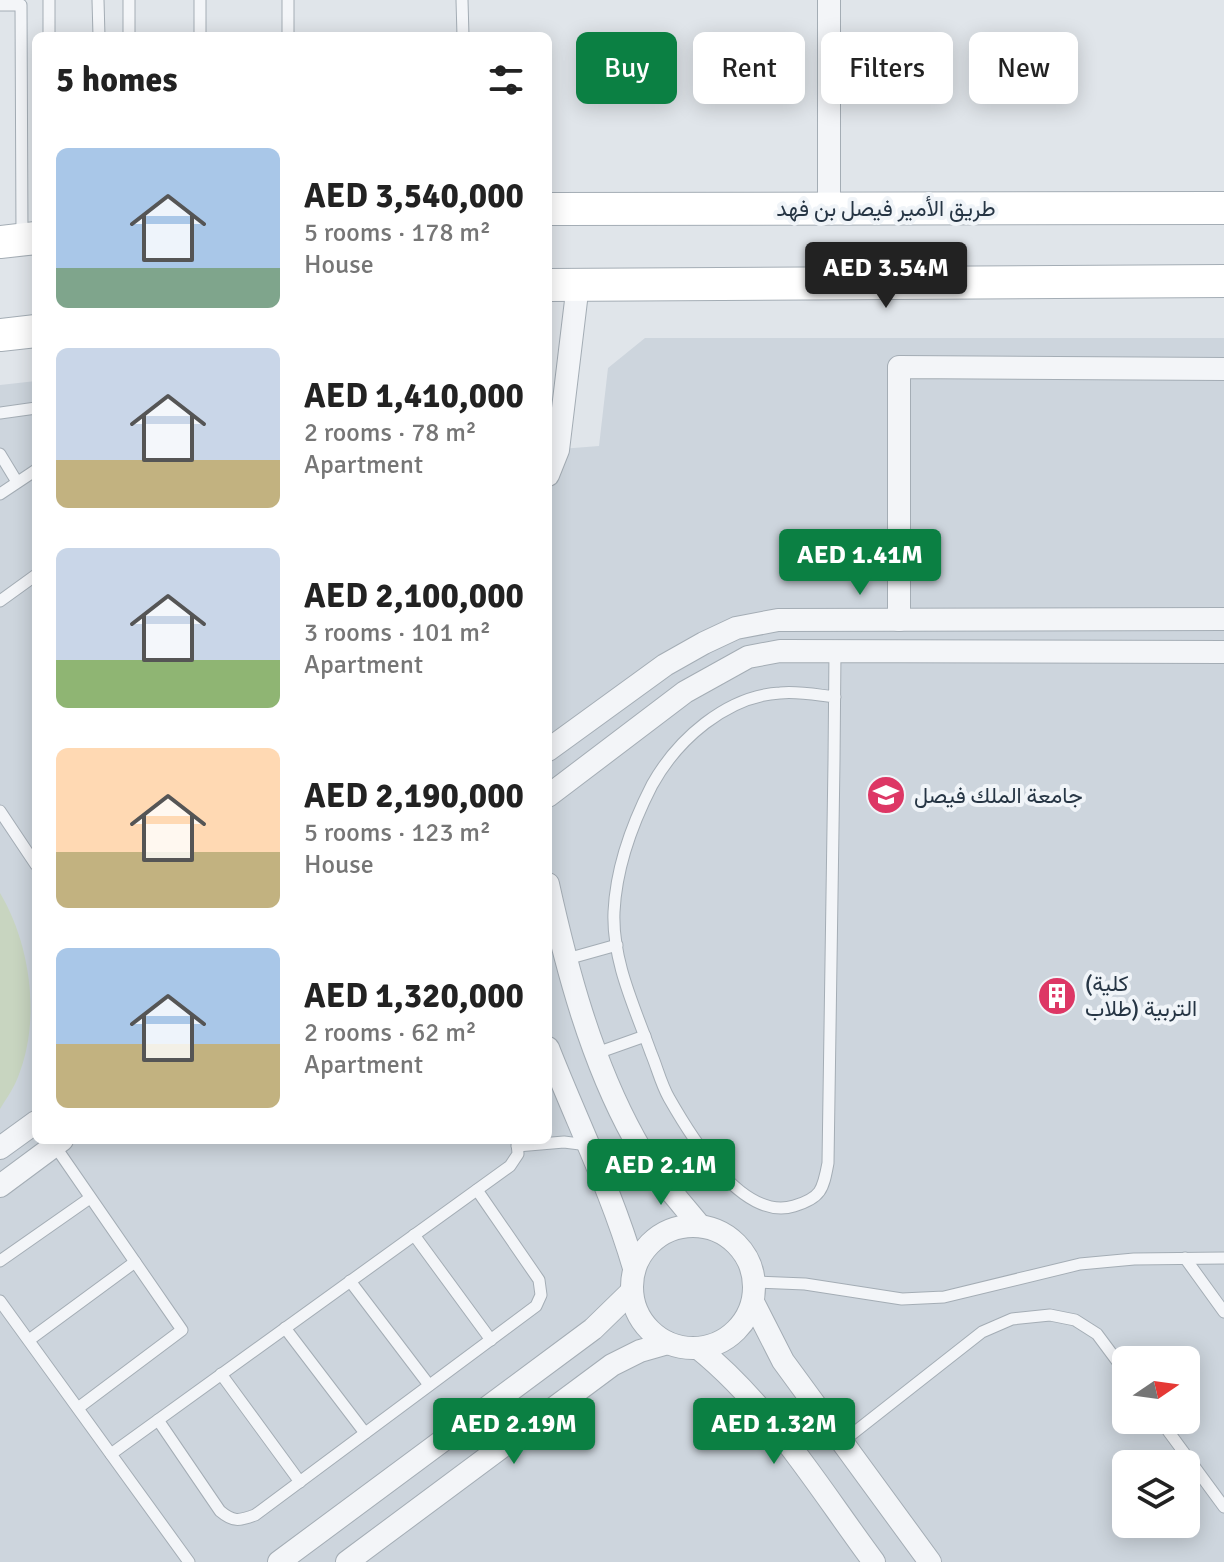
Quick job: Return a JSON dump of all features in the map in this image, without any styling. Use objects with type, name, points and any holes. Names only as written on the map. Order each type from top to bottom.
[{"type":"main road","name":"طريق الأمير فيصل بن فهد","points":[[552,209],[1224,208]]},
{"type":"main road","points":[[563,284],[1224,281]]},
{"type":"main road","points":[[0,335],[32,331]]},
{"type":"street","points":[[829,0],[829,208]]},
{"type":"street","points":[[552,465],[558,450],[563,284]]},
{"type":"street","points":[[899,620],[899,367],[1224,369]]},
{"type":"street","points":[[552,747],[665,665],[736,628],[778,620],[1224,619]]},
{"type":"street","points":[[552,793],[685,692],[748,657],[780,651],[1224,652]]},
{"type":"street","points":[[552,900],[567,959],[606,1080],[635,1140],[700,1226]]},
{"type":"street","points":[[552,1065],[621,1221],[634,1268]]},
{"type":"street","points":[[0,1148],[32,1125]]},
{"type":"street","points":[[0,1186],[58,1144]]},
{"type":"street","points":[[754,1292],[745,1320],[733,1334],[715,1344],[698,1348],[678,1347],[660,1340],[646,1327],[635,1309],[631,1292],[634,1268],[640,1254],[653,1239],[670,1229],[688,1225],[708,1226],[725,1234],[740,1247],[750,1264],[754,1292],[783,1361],[930,1562]]},
{"type":"street","points":[[279,1562],[593,1329],[631,1292]]},
{"type":"street","points":[[347,1562],[612,1365],[640,1351],[668,1343]]},
{"type":"street","points":[[698,1348],[756,1403],[874,1562]]},
{"type":"lane","points":[[49,0],[49,32]]},
{"type":"lane","points":[[98,0],[99,32]]},
{"type":"lane","points":[[129,0],[129,32]]},
{"type":"lane","points":[[200,0],[200,32]]},
{"type":"lane","points":[[288,0],[288,32]]},
{"type":"lane","points":[[462,0],[463,32]]},
{"type":"lane","points":[[0,5],[21,5],[19,240]]},
{"type":"lane","points":[[0,413],[32,409]]},
{"type":"lane","points":[[0,454],[17,482]]},
{"type":"lane","points":[[0,494],[32,473]]},
{"type":"lane","points":[[0,601],[32,578]]},
{"type":"lane","points":[[835,651],[835,697],[828,1163],[824,1186],[812,1201],[787,1208],[761,1204],[739,1190],[710,1163],[667,1096],[619,960],[614,913],[621,865],[638,812],[660,771],[690,737],[718,715],[751,698],[781,692],[835,697]]},
{"type":"lane","points":[[0,811],[32,859]]},
{"type":"lane","points":[[567,959],[617,945]]},
{"type":"lane","points":[[597,1053],[645,1036]]},
{"type":"lane","points":[[552,1142],[590,1146]]},
{"type":"lane","points":[[60,1144],[90,1198],[182,1330],[78,1408]]},
{"type":"lane","points":[[111,1454],[510,1166],[518,1154],[517,1144]]},
{"type":"lane","points":[[158,1420],[220,1511],[230,1520],[255,1515],[536,1306],[541,1295],[539,1280],[477,1190]]},
{"type":"lane","points":[[0,1261],[90,1198]]},
{"type":"lane","points":[[414,1235],[491,1340]]},
{"type":"lane","points":[[1185,1258],[1224,1312]]},
{"type":"lane","points":[[754,1292],[805,1284],[902,1299],[944,1297],[1080,1264],[1224,1258]]},
{"type":"lane","points":[[29,1340],[135,1262]]},
{"type":"lane","points":[[350,1281],[429,1385]]},
{"type":"lane","points":[[0,1301],[189,1562]]},
{"type":"lane","points":[[842,1442],[982,1332],[1012,1319],[1050,1315],[1075,1320],[1097,1334],[1112,1354]]},
{"type":"lane","points":[[285,1328],[365,1433]]},
{"type":"lane","points":[[221,1374],[300,1482]]},
{"type":"lane","points":[[1170,1434],[1224,1507]]},
{"type":"shaded area","name":"جامعة الملك فيصل","points":[[645,338],[1224,338],[1224,1562],[0,1562],[0,385],[32,381],[32,1144],[552,1144],[552,450],[599,446],[608,368]]},
{"type":"green space","points":[[0,893],[19,936],[31,1007],[25,1055],[16,1081],[0,1109]]},
{"type":"place","name":"جامعة الملك فيصل","points":[[886,795]]},
{"type":"place","name":"(كلية التربية (طلاب","points":[[1057,996]]}]
